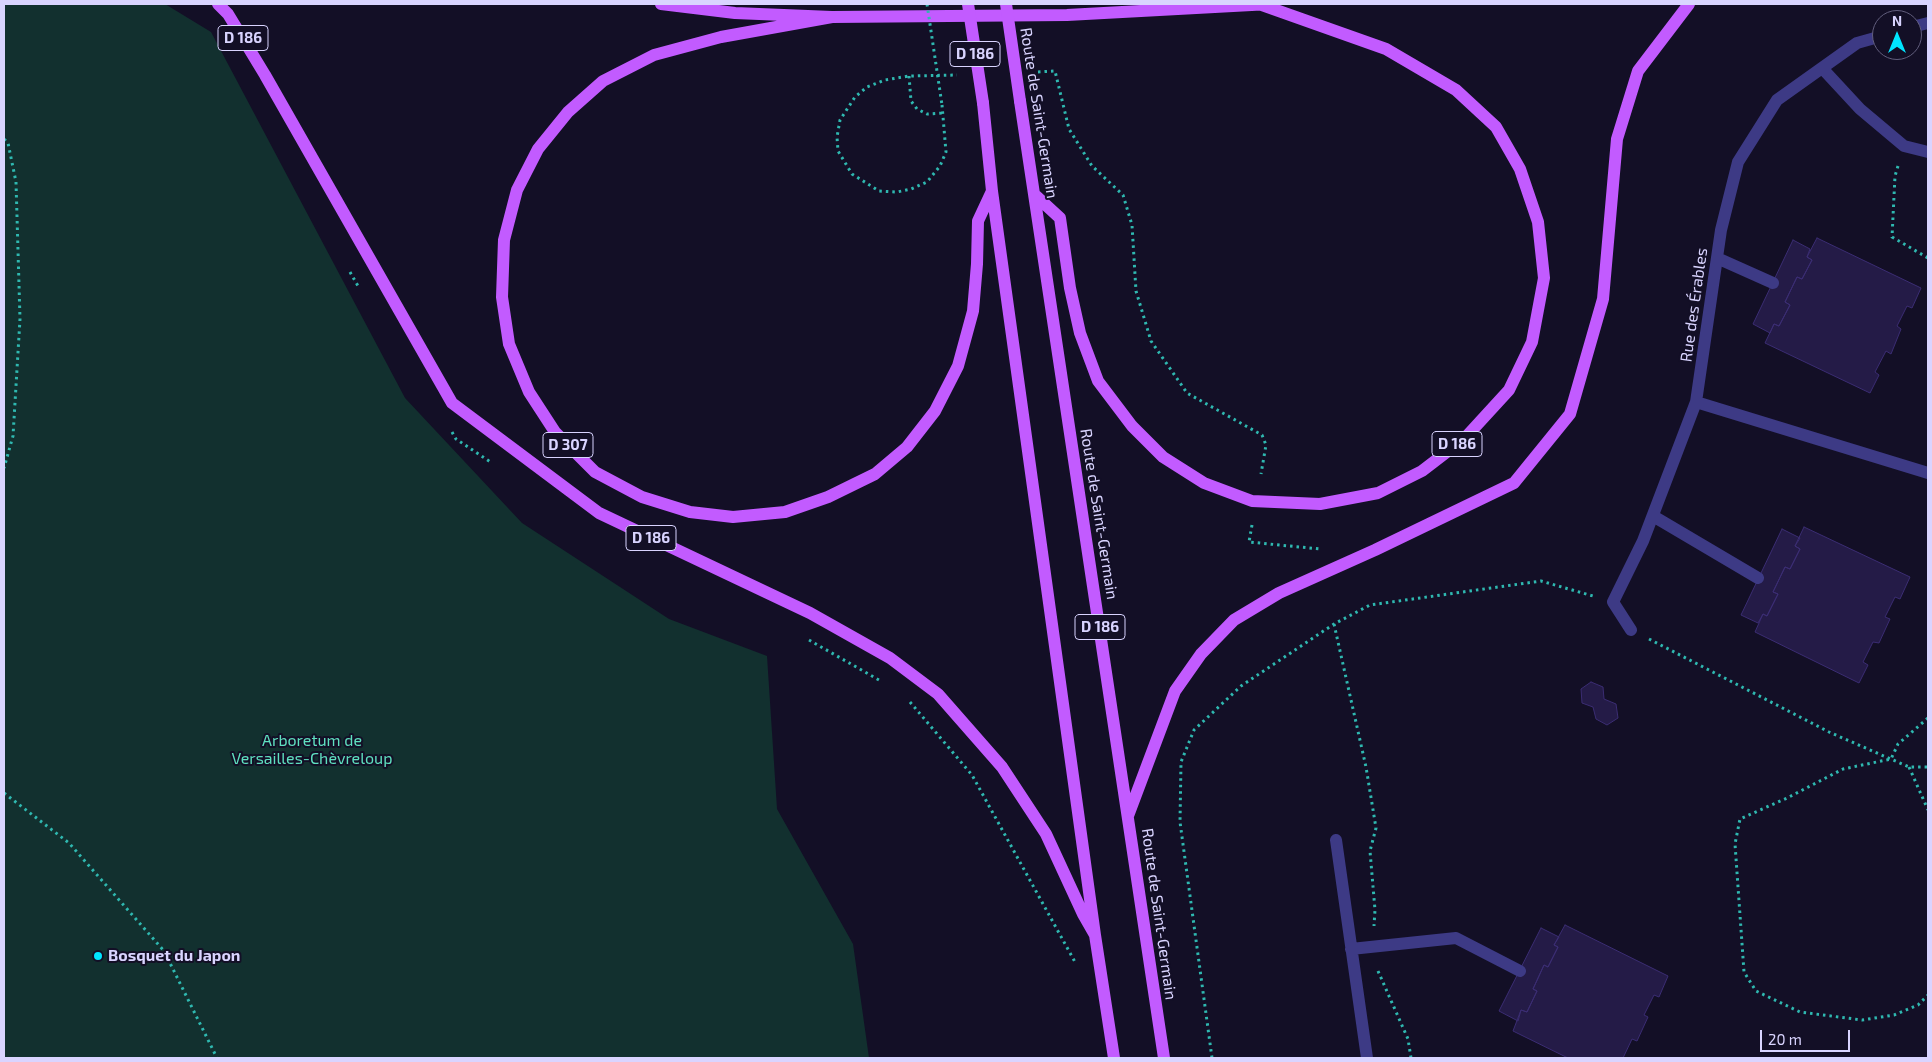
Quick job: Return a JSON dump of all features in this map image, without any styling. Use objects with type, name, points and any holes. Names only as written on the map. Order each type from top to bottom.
[{"type":"main road","name":"D 186","points":[[218,4],[228,14],[265,75],[452,403],[599,513],[810,613],[890,658],[938,694],[1002,767],[1046,834],[1083,914],[1095,935]]},
{"type":"main road","name":"D 307","points":[[661,4],[736,13],[832,17],[1067,15],[1268,4]]},
{"type":"main road","name":"D 186","points":[[968,4],[1095,935],[1114,1058]]},
{"type":"main road","name":"Route de Saint-Germain","points":[[1006,4],[1164,1058]]},
{"type":"main road","name":"D 186","points":[[1035,195],[1060,218],[1070,288],[1078,324],[1098,380],[1132,426],[1163,457],[1204,483],[1252,501],[1320,504],[1378,493],[1422,471],[1465,438],[1509,390],[1532,342],[1544,278],[1538,222],[1520,169],[1496,127],[1456,90],[1386,49],[1268,4]]},
{"type":"main road","name":"D 186","points":[[1128,816],[1175,691],[1200,654],[1234,620],[1280,593],[1375,550],[1514,483],[1570,414],[1603,300],[1617,139],[1638,71],[1689,4]]},
{"type":"main road","name":"D 307","points":[[832,17],[721,37],[654,55],[603,81],[568,112],[538,149],[517,190],[504,240],[502,297],[509,344],[529,392],[555,432],[595,472],[642,497],[690,512],[733,517],[785,512],[828,497],[874,474],[907,447],[930,418],[958,366],[973,312],[978,221],[992,191]]},
{"type":"street","name":"Rue des Érables","points":[[1613,602],[1644,541],[1696,402],[1721,230],[1738,162],[1777,100],[1856,43],[1872,39]]},
{"type":"street","points":[[1822,68],[1860,109],[1904,146],[1928,152]]},
{"type":"street","points":[[1717,258],[1773,283]]},
{"type":"street","points":[[1696,402],[1928,473]]},
{"type":"street","points":[[1653,516],[1758,578]]},
{"type":"street","points":[[1613,602],[1631,630]]},
{"type":"street","points":[[1336,840],[1367,1058]]},
{"type":"street","points":[[1351,949],[1456,938],[1520,971]]},
{"type":"path","points":[[927,4],[942,105],[946,152],[940,166],[927,182],[912,189],[897,192],[880,191],[867,185],[852,174],[838,151],[837,137],[840,120],[845,109],[867,87],[885,80],[908,76],[911,101],[917,109],[927,114],[942,113]]},
{"type":"path","points":[[1036,72],[1055,71],[1060,100],[1069,129],[1087,159],[1123,195],[1132,225],[1136,291],[1151,342],[1187,392],[1262,434],[1266,445],[1261,474]]},
{"type":"path","points":[[4,138],[8,143],[16,182],[20,319],[13,436],[4,468]]},
{"type":"path","points":[[1904,146],[1895,176],[1892,237],[1928,258]]},
{"type":"path","points":[[1252,525],[1249,542],[1320,549],[1322,556]]},
{"type":"path","points":[[1212,1058],[1180,822],[1181,762],[1194,730],[1241,686],[1334,624],[1370,605],[1541,581],[1613,602]]},
{"type":"path","points":[[1334,624],[1366,767],[1376,828],[1370,851],[1375,910],[1373,959],[1408,1039],[1411,1058]]},
{"type":"path","points":[[1631,630],[1829,732],[1909,767],[1928,767]]},
{"type":"path","points":[[1928,718],[1898,744],[1890,759],[1843,769],[1788,798],[1740,819],[1735,844],[1744,972],[1756,991],[1800,1012],[1833,1018],[1862,1020],[1894,1016],[1918,1006],[1928,995]]},
{"type":"path","points":[[1909,767],[1928,810]]},
{"type":"path","points":[[4,793],[68,843],[164,951],[217,1058]]},
{"type":"green space","name":"Arboretum de Versailles-Chèvreloup","points":[[4,4],[165,4],[211,32],[405,398],[522,523],[669,619],[767,656],[777,809],[853,944],[869,1058],[4,1058]]},
{"type":"building","points":[[1817,238],[1921,288],[1912,308],[1907,306],[1897,326],[1901,329],[1891,354],[1886,351],[1875,372],[1879,375],[1870,393],[1765,343],[1774,324],[1779,326],[1790,305],[1785,302],[1797,277],[1802,279],[1812,260],[1807,257]]},
{"type":"building","points":[[1793,240],[1810,249],[1807,257],[1812,260],[1802,279],[1797,277],[1785,302],[1790,305],[1779,326],[1774,324],[1770,333],[1753,324]]},
{"type":"building","points":[[1804,527],[1910,577],[1900,599],[1895,597],[1885,617],[1890,619],[1879,643],[1873,642],[1863,662],[1868,665],[1859,683],[1755,632],[1763,614],[1767,616],[1778,594],[1773,592],[1785,567],[1790,569],[1800,549],[1795,546]]},
{"type":"building","points":[[1782,529],[1800,538],[1795,546],[1800,549],[1790,569],[1785,567],[1773,592],[1778,594],[1767,616],[1763,614],[1758,623],[1741,615]]},
{"type":"building","points":[[1591,682],[1603,687],[1604,699],[1616,704],[1618,718],[1607,725],[1596,719],[1593,707],[1582,703],[1581,689]]},
{"type":"building","points":[[1565,925],[1668,976],[1659,997],[1654,995],[1644,1015],[1648,1017],[1637,1041],[1632,1039],[1623,1058],[1568,1058],[1513,1031],[1521,1010],[1527,1012],[1537,991],[1533,989],[1544,965],[1548,967],[1558,947],[1554,945]]},
{"type":"building","points":[[1541,928],[1559,937],[1554,945],[1558,947],[1548,967],[1544,965],[1533,989],[1537,991],[1527,1012],[1521,1010],[1518,1021],[1499,1011]]},
{"type":"place","name":"Bosquet du Japon","points":[[98,956]]}]
